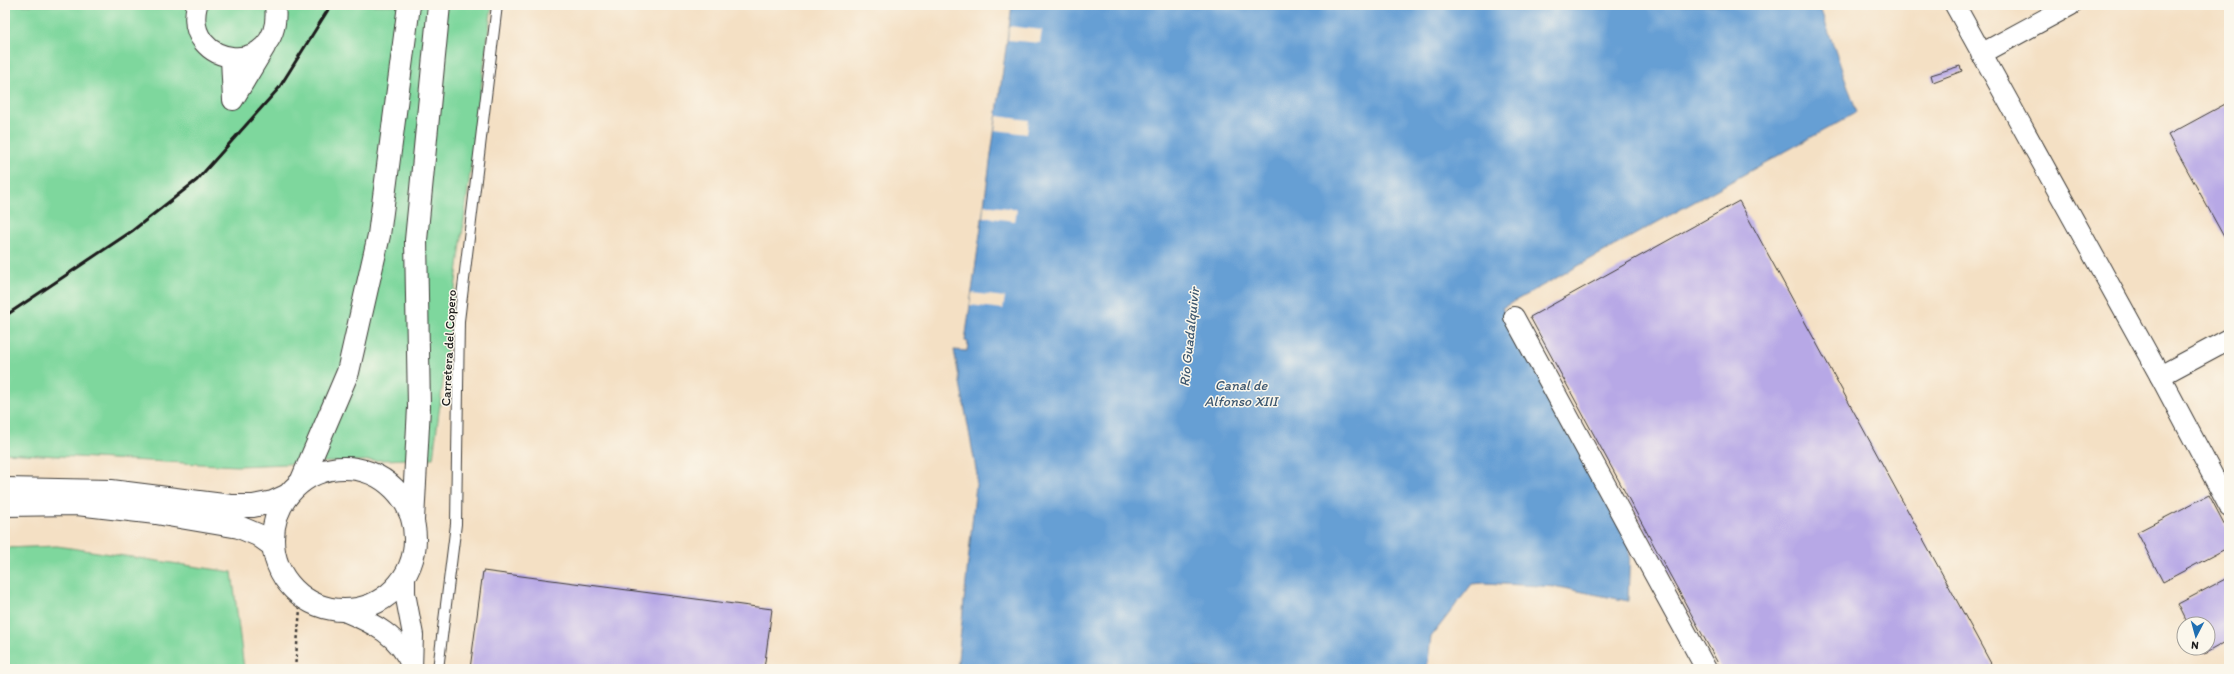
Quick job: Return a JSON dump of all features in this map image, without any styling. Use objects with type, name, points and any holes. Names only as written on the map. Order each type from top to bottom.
[{"type":"main road","points":[[409,5],[378,242],[348,372],[294,489],[278,511],[274,522],[272,545],[277,565],[286,582],[301,596],[314,605],[344,611],[362,609],[379,602],[394,591],[405,577],[413,559],[416,539],[413,520],[419,407],[416,240],[439,5]]},
{"type":"main road","points":[[5,489],[110,491],[231,506],[254,506],[273,502],[321,471],[344,468],[367,471],[387,482],[403,499],[413,520]]},
{"type":"main road","points":[[5,505],[77,504],[156,513],[239,527],[258,535],[272,545]]},
{"type":"street","points":[[197,5],[195,22],[199,36],[207,46],[219,54],[231,58],[245,57],[265,46]]},
{"type":"street","points":[[231,58],[233,100],[265,46],[274,34],[277,20],[275,5]]},
{"type":"street","points":[[1955,5],[2160,376],[2229,506]]},
{"type":"street","points":[[1981,54],[2071,5]]},
{"type":"street","points":[[1514,317],[1706,669]]},
{"type":"street","points":[[2160,376],[2229,339]]},
{"type":"street","points":[[405,577],[405,593],[414,635],[412,668]]},
{"type":"street","points":[[344,611],[363,619],[386,632],[404,649],[412,668]]},
{"type":"lane","name":"Carretera del Copero","points":[[438,669],[456,524],[459,321],[496,5]]},
{"type":"path","points":[[295,669],[301,596]]},
{"type":"green space","points":[[5,5],[492,5],[433,458],[237,466],[5,453]]},
{"type":"green space","points":[[57,546],[232,572],[244,669],[13,669],[5,659],[5,548]]},
{"type":"water","name":"Canal de Alfonso XIII","points":[[1012,5],[1819,5],[1857,112],[1502,308],[1574,436],[1631,519],[1628,601],[1558,587],[1484,583],[1472,584],[1431,637],[1427,669],[957,669],[977,475],[954,350],[967,351],[968,342],[965,341]]},
{"type":"pier","points":[[1009,26],[1042,30],[1040,43],[1008,40]]},
{"type":"pier","points":[[997,116],[1029,120],[1027,134],[995,130]]},
{"type":"pier","points":[[984,205],[1017,209],[1015,221],[983,217]]},
{"type":"pier","points":[[972,293],[1005,297],[1003,309],[970,305]]},
{"type":"building","points":[[1960,66],[1962,71],[1933,82],[1931,75]]},
{"type":"building","points":[[2229,102],[2229,246],[2168,135]]},
{"type":"building","points":[[1739,201],[1994,669],[1721,669],[1530,317]]},
{"type":"building","points":[[2209,495],[2229,533],[2229,547],[2163,582],[2137,532]]},
{"type":"building","points":[[483,571],[772,609],[764,669],[470,669]]},
{"type":"building","points":[[2229,577],[2229,640],[2216,647],[2216,616],[2184,616],[2178,604]]},
{"type":"railway","points":[[5,316],[132,231],[197,180],[279,88],[331,5]]},
{"type":"water label","name":"Río Guadalquivir","points":[[1189,337]]}]
